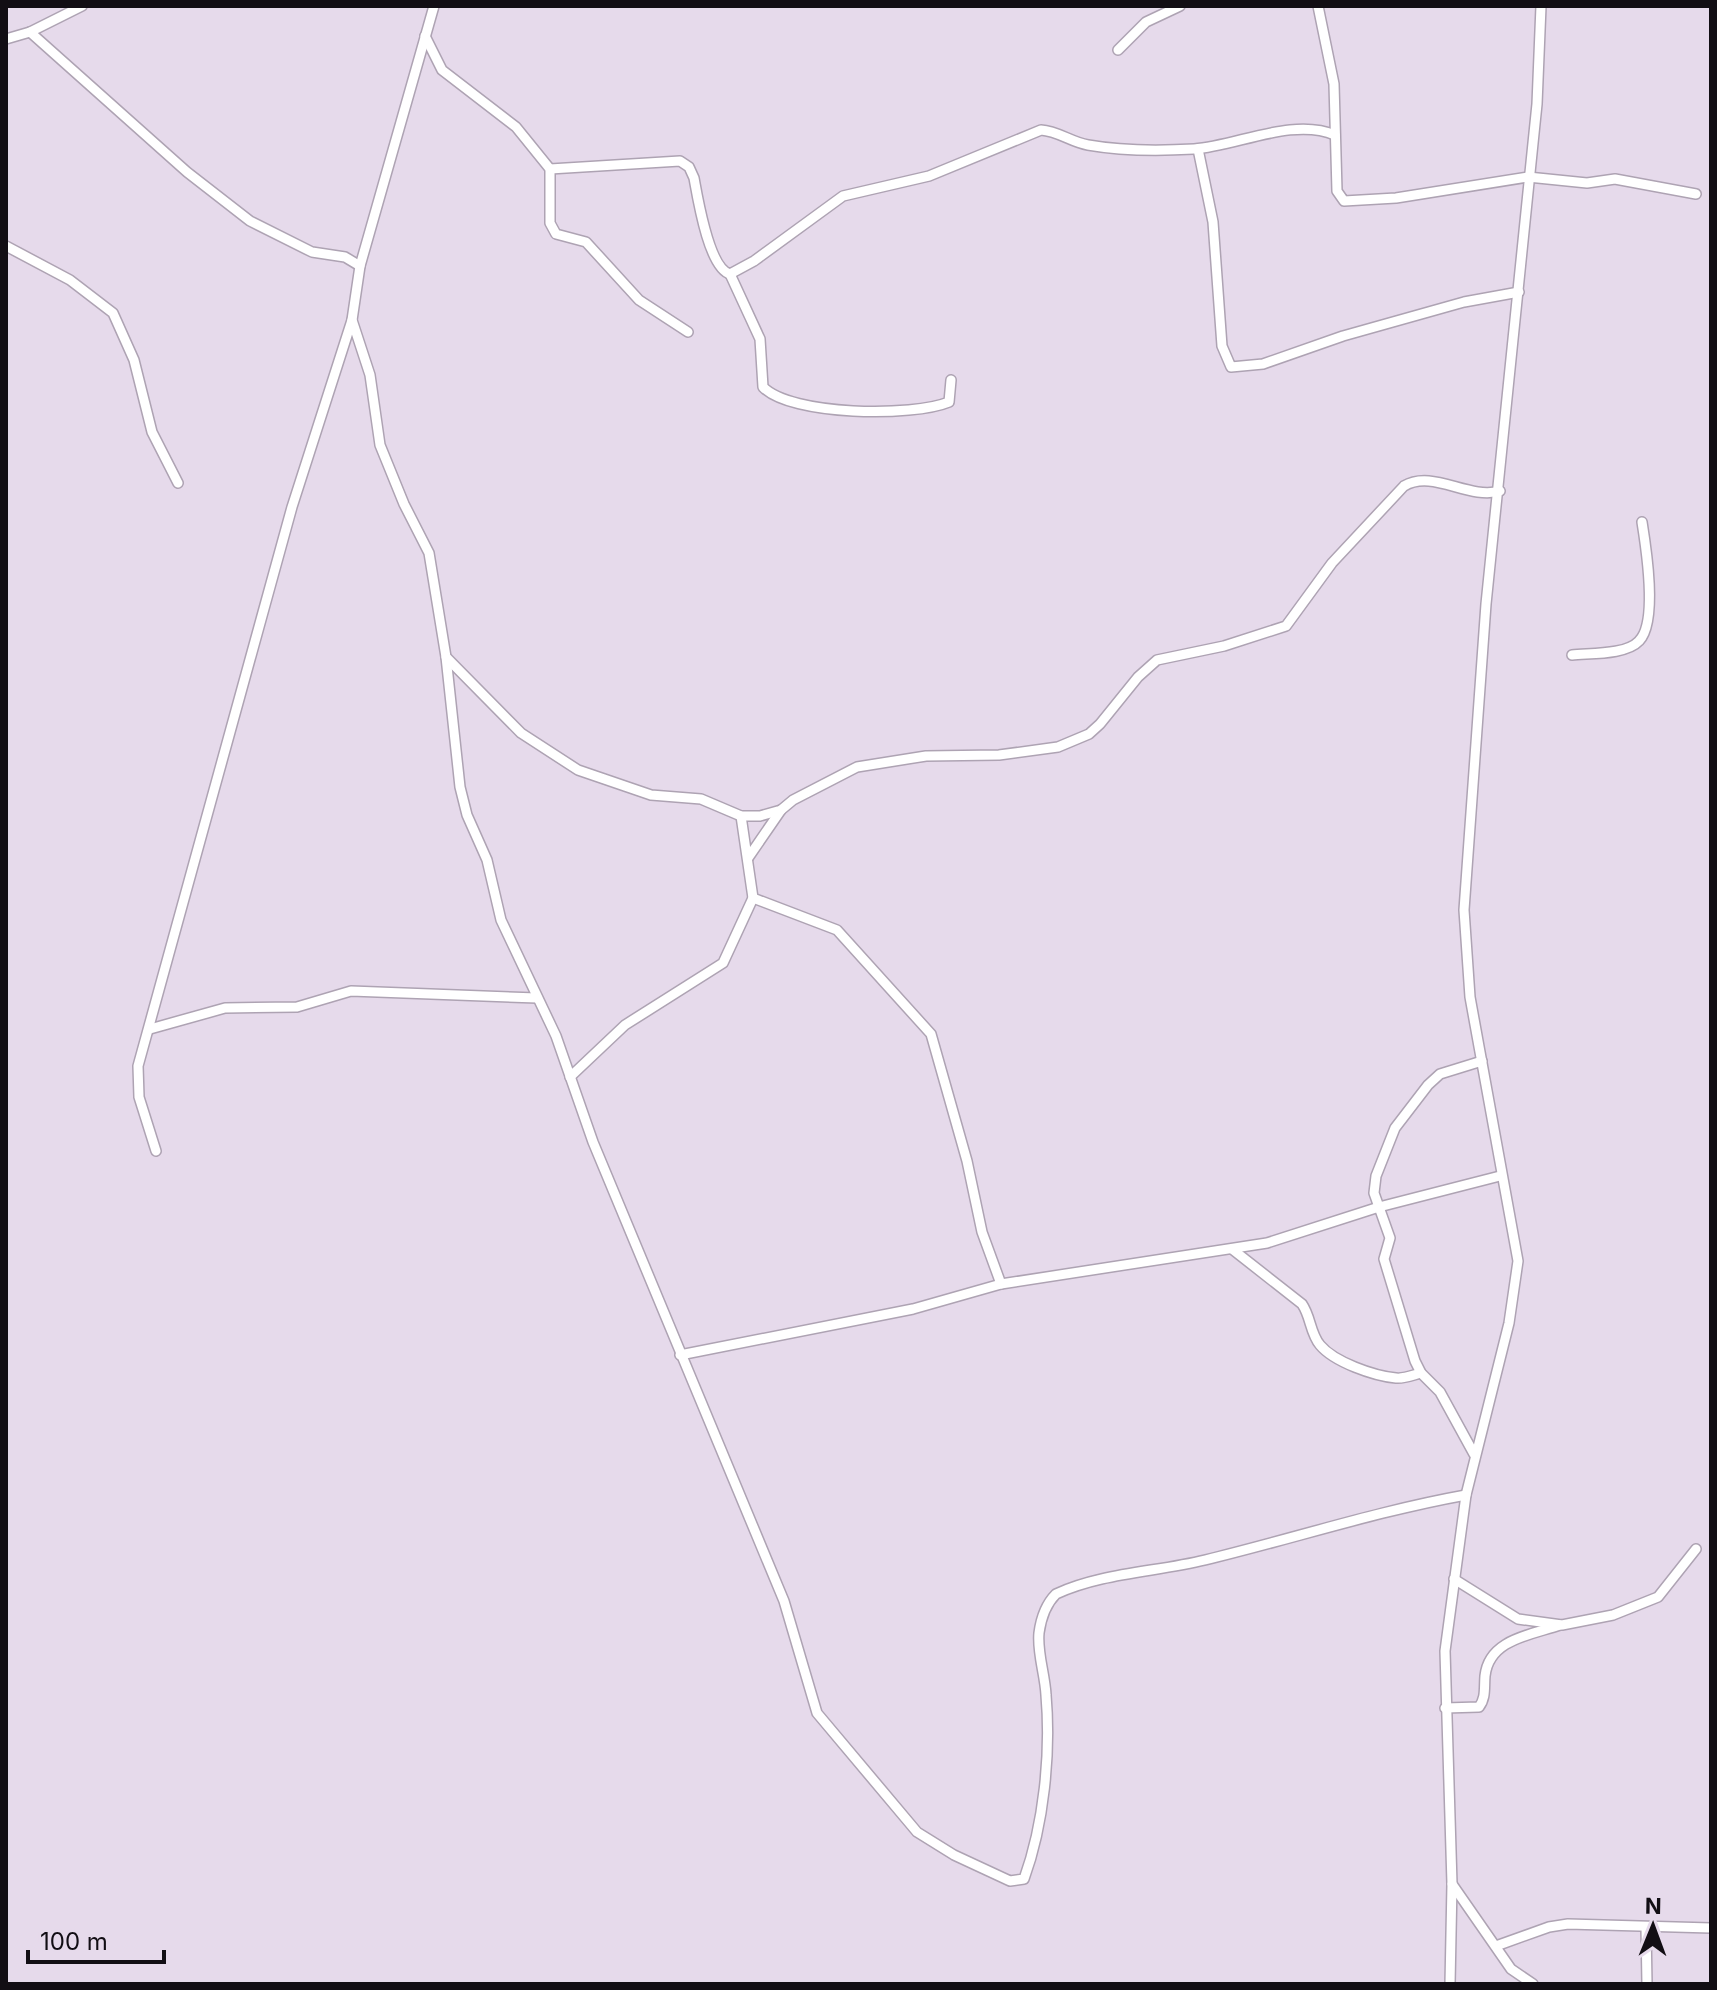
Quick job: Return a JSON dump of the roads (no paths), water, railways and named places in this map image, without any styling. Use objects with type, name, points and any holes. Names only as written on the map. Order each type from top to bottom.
[{"type":"street","points":[[6,39],[30,32],[82,6]]},
{"type":"street","points":[[156,1151],[148,1134],[137,1081],[138,1066],[150,1029],[166,953],[205,828],[292,507],[352,320],[360,266],[434,6]]},
{"type":"street","points":[[1118,50],[1146,22],[1180,6]]},
{"type":"street","points":[[1318,6],[1331,59],[1337,191],[1344,201],[1396,198],[1528,177],[1587,183],[1615,179],[1696,194]]},
{"type":"street","points":[[1450,1984],[1452,1884],[1445,1651],[1466,1495],[1509,1323],[1518,1261],[1500,1176],[1470,997],[1464,910],[1486,604],[1500,491],[1537,104],[1541,6]]},
{"type":"street","points":[[30,32],[187,172],[250,221],[312,252],[345,257],[360,266]]},
{"type":"street","points":[[425,36],[442,70],[516,127],[550,169],[552,228],[556,234],[586,242],[639,300],[688,332]]},
{"type":"street","points":[[730,274],[754,261],[843,196],[929,176],[1041,130],[1101,147],[1198,149],[1292,131],[1327,131],[1335,135]]},
{"type":"street","points":[[1198,149],[1213,222],[1222,346],[1231,367],[1263,364],[1343,336],[1464,302],[1519,292]]},
{"type":"street","points":[[550,169],[680,161],[689,167],[713,257],[722,271],[730,274],[760,339],[763,387],[777,397],[831,408],[909,408],[949,402],[951,380]]},
{"type":"street","points":[[6,246],[70,280],[113,313],[130,348],[152,432],[178,483]]},
{"type":"street","points":[[352,320],[370,375],[380,445],[404,504],[429,553],[467,815],[487,860],[501,920],[570,1077],[680,1355],[784,1601],[817,1713],[917,1832],[954,1855],[1010,1881],[1024,1879],[1035,1843],[1046,1737],[1047,1696],[1039,1632],[1043,1614],[1056,1594],[1225,1555],[1352,1519],[1466,1495]]},
{"type":"street","points":[[748,858],[781,810],[793,800],[857,767],[926,756],[1026,753],[1077,740],[1100,724],[1138,677],[1157,660],[1201,652],[1286,626],[1332,563],[1404,486],[1419,480],[1480,495],[1500,491]]},
{"type":"street","points":[[1572,655],[1631,647],[1645,632],[1649,570],[1642,522]]},
{"type":"street","points":[[446,657],[521,733],[578,770],[651,795],[701,799],[741,816],[760,816],[781,810]]},
{"type":"street","points":[[570,1077],[625,1025],[723,963],[753,898],[741,816]]},
{"type":"street","points":[[753,898],[827,923],[837,930],[931,1034],[967,1161],[982,1232],[1001,1284]]},
{"type":"street","points":[[150,1029],[225,1008],[297,1007],[351,991],[537,998]]},
{"type":"street","points":[[1474,1454],[1440,1392],[1421,1373],[1397,1312],[1384,1259],[1390,1238],[1374,1193],[1376,1176],[1395,1128],[1405,1113],[1440,1074],[1482,1061]]},
{"type":"street","points":[[680,1355],[913,1309],[1001,1284],[1267,1243],[1379,1207],[1500,1176]]},
{"type":"street","points":[[1232,1249],[1302,1304],[1310,1316],[1315,1337],[1328,1353],[1386,1377],[1400,1379],[1421,1373]]},
{"type":"street","points":[[1445,1708],[1479,1707],[1483,1701],[1491,1655],[1503,1645],[1562,1625],[1613,1615],[1658,1597],[1696,1549]]},
{"type":"street","points":[[1454,1579],[1518,1619],[1562,1625]]},
{"type":"street","points":[[1452,1884],[1511,1969],[1533,1984]]},
{"type":"street","points":[[1496,1946],[1549,1927],[1711,1928]]},
{"type":"street","points":[[1646,1927],[1647,1984]]}]
